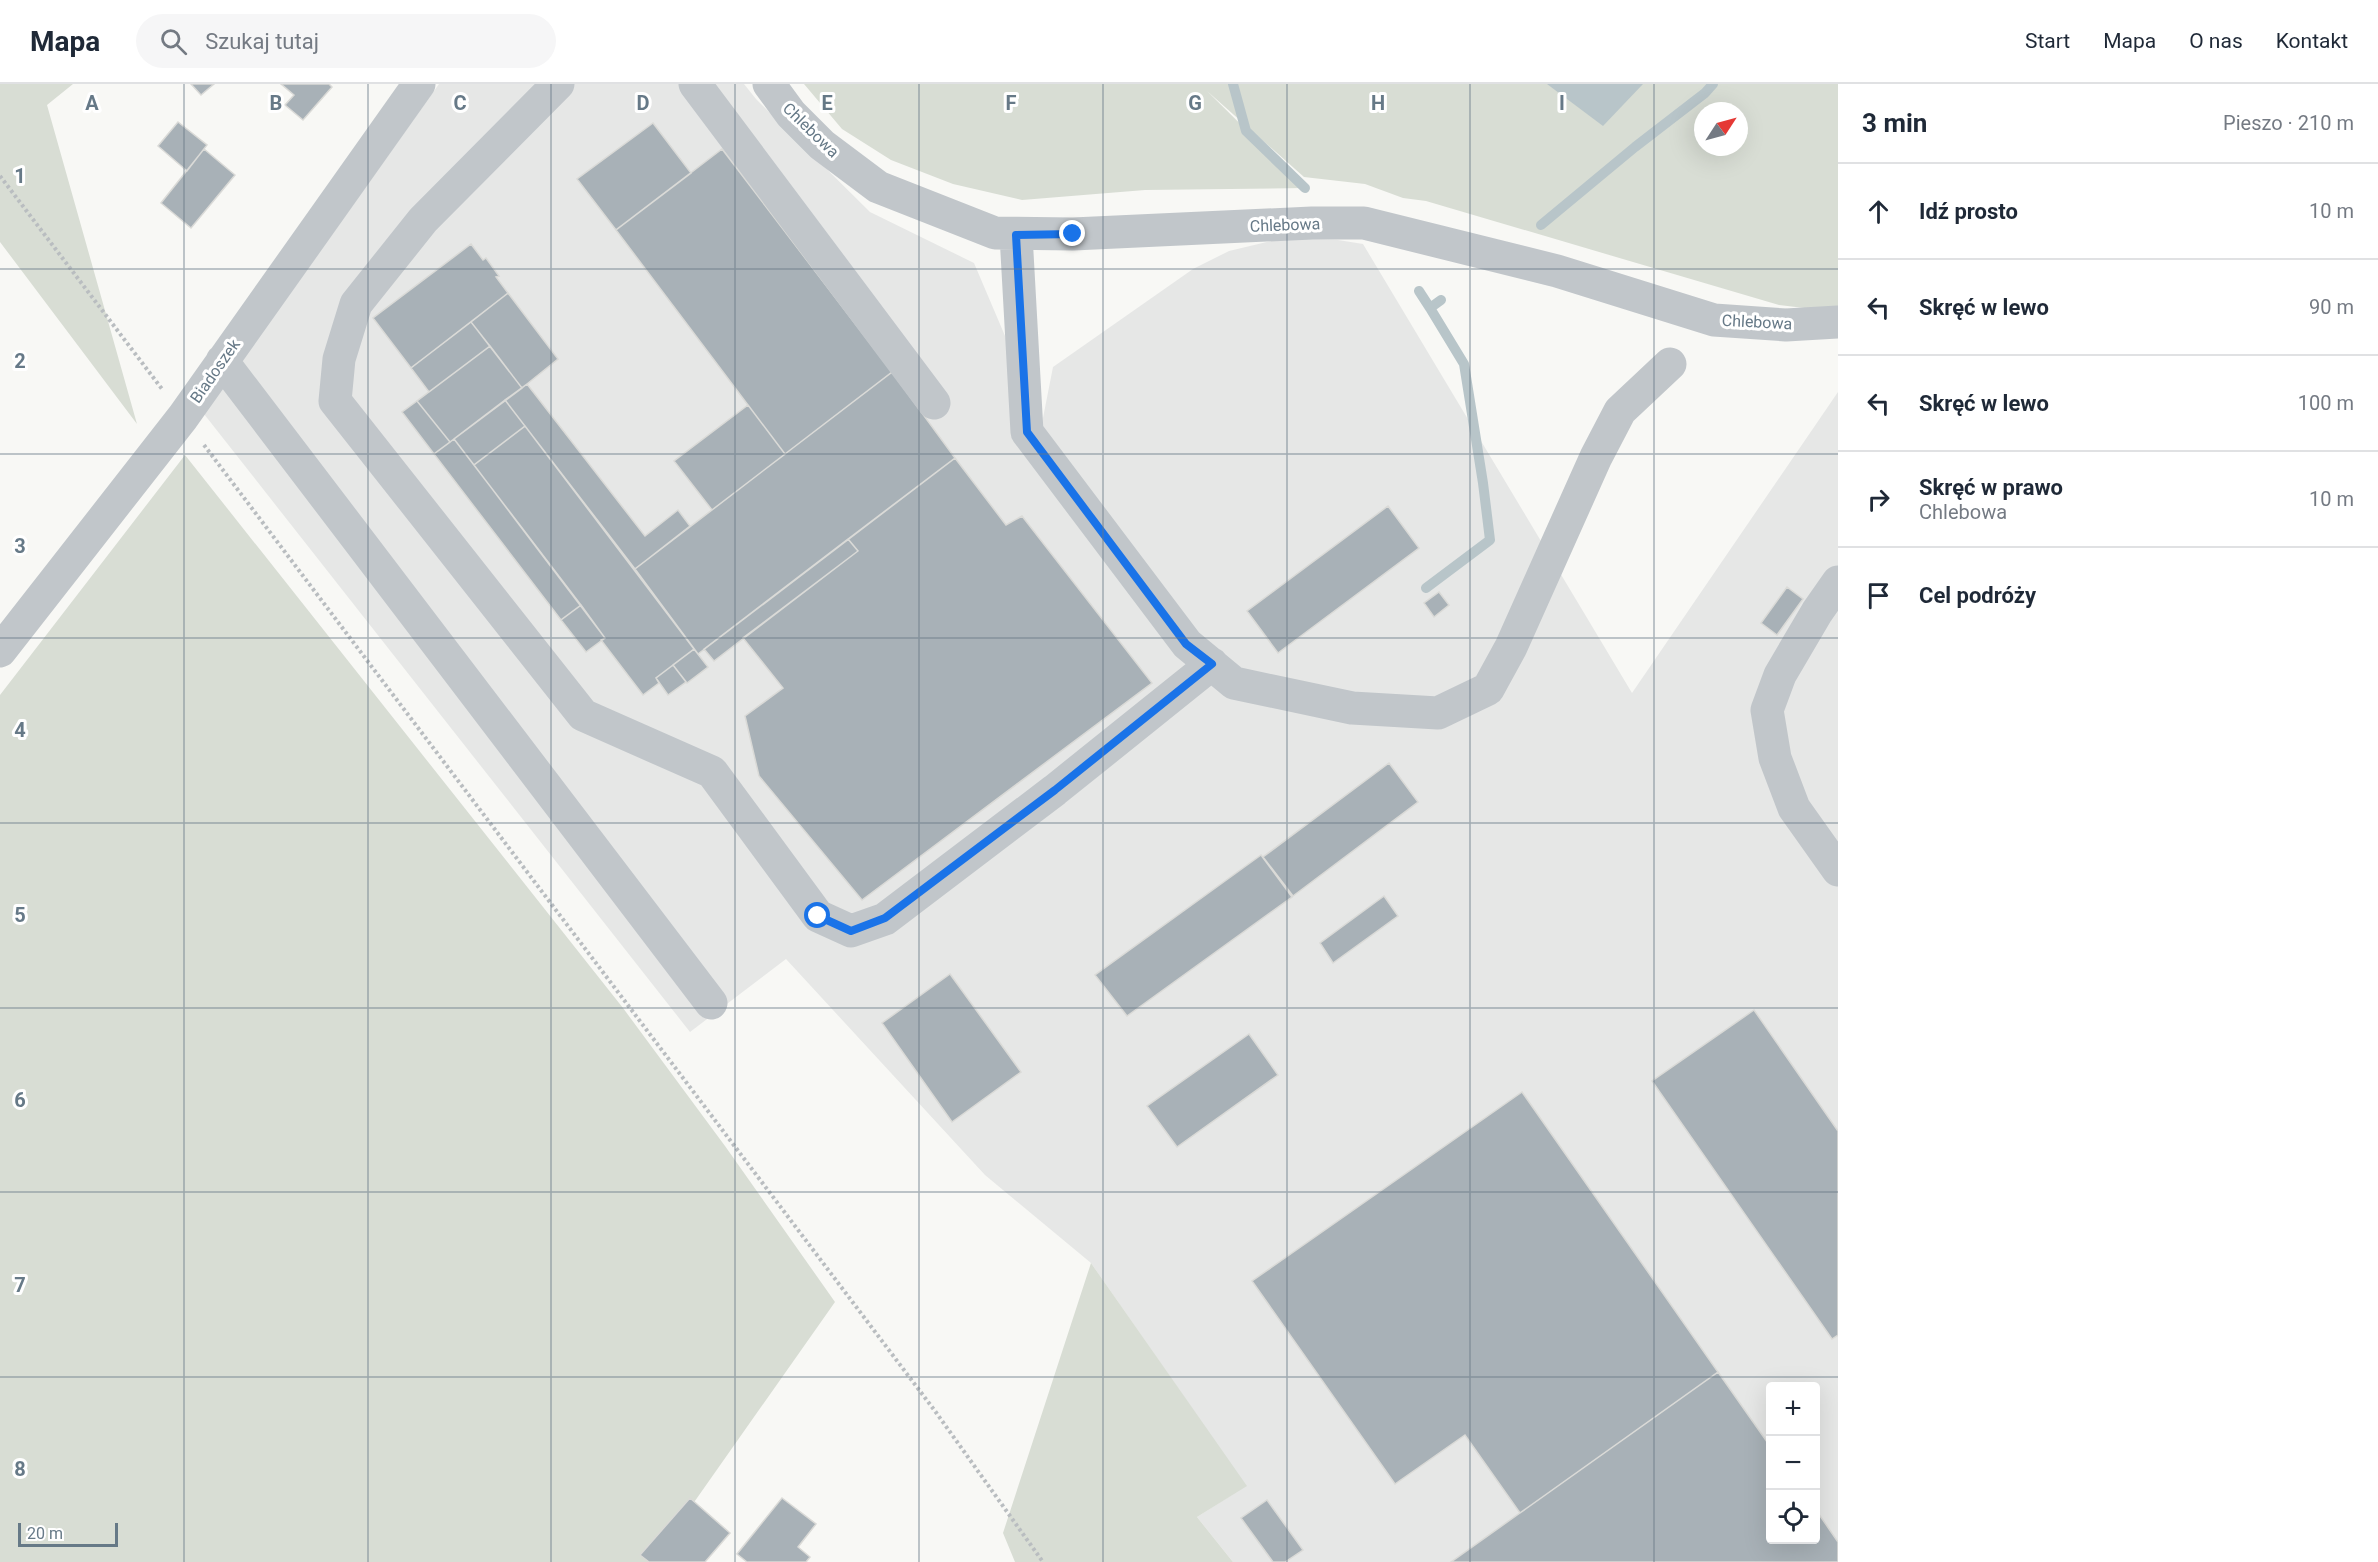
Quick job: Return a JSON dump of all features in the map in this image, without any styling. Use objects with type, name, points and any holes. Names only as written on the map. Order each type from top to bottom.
[{"type":"street","name":"Biadoszek","points":[[0,651],[183,417],[419,84]]},
{"type":"street","points":[[558,84],[423,220],[356,304],[339,360],[335,400],[583,715],[712,772],[818,916],[851,931],[885,918],[1055,790],[1212,664]]},
{"type":"street","points":[[694,84],[934,403]]},
{"type":"street","name":"Chlebowa","points":[[769,84],[791,114],[822,145],[878,187],[995,233],[1016,235],[1364,223],[1557,271],[1714,320],[1786,325],[1838,322]]},
{"type":"street","points":[[1016,235],[1027,432],[1186,644],[1234,683],[1352,708],[1438,713],[1488,689],[1511,647],[1596,457],[1620,411],[1670,364]]},
{"type":"street","points":[[222,361],[711,1003]]},
{"type":"street","points":[[1838,582],[1817,612],[1780,675],[1767,710],[1775,758],[1794,808],[1838,870]]},
{"type":"path","points":[[0,176],[942,1420],[1043,1562]]},
{"type":"shaded area","points":[[0,84],[73,84],[47,105],[137,424],[0,242]]},
{"type":"shaded area","points":[[439,84],[744,84],[756,99],[870,212],[974,263],[1042,423],[1053,367],[1193,269],[1229,251],[1283,238],[1338,240],[1363,244],[1632,693],[1838,392],[1838,1562],[1233,1562],[1197,1517],[1246,1486],[1091,1263],[985,1175],[786,959],[690,1032],[204,414]]},
{"type":"shaded area","points":[[804,84],[1838,84],[1838,312],[1779,305],[1426,201],[1403,198],[1365,184],[1304,177],[1207,91],[1305,188],[1145,190],[1022,200],[953,184],[891,160],[842,129]]},
{"type":"shaded area","points":[[1547,84],[1643,84],[1603,126]]},
{"type":"shaded area","points":[[185,455],[623,1008],[725,1146],[835,1302],[652,1562],[0,1562],[0,695]]},
{"type":"shaded area","points":[[1091,1263],[1247,1486],[1197,1517],[1233,1562],[1015,1562],[1003,1533]]},
{"type":"building","points":[[191,84],[214,84],[201,95]]},
{"type":"building","points":[[281,84],[329,84],[332,87],[303,120],[285,105],[294,95]]},
{"type":"building","points":[[178,122],[207,145],[187,171],[158,146]]},
{"type":"building","points":[[653,123],[691,173],[616,230],[577,179]]},
{"type":"building","points":[[204,149],[235,175],[191,228],[161,203]]},
{"type":"building","points":[[722,149],[892,372],[785,454],[616,230]]},
{"type":"building","points":[[471,244],[483,260],[486,258],[508,293],[411,368],[373,318]]},
{"type":"building","points":[[508,293],[558,359],[522,388],[471,322]]},
{"type":"building","points":[[471,322],[490,346],[429,392],[411,368]]},
{"type":"building","points":[[490,346],[522,388],[450,442],[417,401]]},
{"type":"building","points":[[892,372],[955,458],[698,654],[635,569]]},
{"type":"building","points":[[527,384],[645,536],[678,510],[690,526],[635,569],[505,400]]},
{"type":"building","points":[[505,400],[525,426],[474,465],[454,439]]},
{"type":"building","points":[[417,401],[450,442],[434,454],[402,412]]},
{"type":"building","points":[[748,405],[785,454],[712,510],[674,461]]},
{"type":"building","points":[[525,426],[694,649],[656,678],[659,683],[643,695],[601,640],[605,638],[474,465]]},
{"type":"building","points":[[454,439],[581,605],[561,620],[434,454]]},
{"type":"building","points":[[955,458],[1006,525],[1022,516],[1152,683],[862,900],[759,776],[745,716],[783,688],[743,638],[858,551],[848,539]]},
{"type":"building","points":[[1388,506],[1419,548],[1278,653],[1247,611]]},
{"type":"building","points":[[848,539],[858,551],[714,661],[704,649]]},
{"type":"building","points":[[1787,587],[1803,599],[1777,635],[1761,623]]},
{"type":"building","points":[[1439,592],[1449,605],[1434,617],[1424,603]]},
{"type":"building","points":[[581,605],[605,638],[586,652],[561,620]]},
{"type":"building","points":[[694,649],[708,667],[687,683],[673,665]]},
{"type":"building","points":[[673,665],[686,682],[668,695],[656,678]]},
{"type":"building","points":[[1389,763],[1418,802],[1293,896],[1263,857]]},
{"type":"building","points":[[1261,855],[1292,897],[1127,1016],[1095,975]]},
{"type":"building","points":[[1384,896],[1398,916],[1333,963],[1320,943]]},
{"type":"building","points":[[950,974],[1021,1072],[952,1122],[882,1023]]},
{"type":"building","points":[[1754,1010],[1838,1131],[1838,1335],[1832,1339],[1652,1081]]},
{"type":"building","points":[[1249,1034],[1278,1075],[1177,1147],[1147,1106]]},
{"type":"building","points":[[1522,1092],[1718,1372],[1520,1513],[1465,1435],[1395,1484],[1252,1281]]},
{"type":"building","points":[[1718,1372],[1766,1440],[1766,1544],[1820,1544],[1820,1516],[1838,1542],[1838,1562],[1451,1562]]},
{"type":"building","points":[[690,1498],[730,1533],[705,1562],[649,1562],[640,1555]]},
{"type":"building","points":[[782,1498],[816,1524],[798,1547],[810,1557],[806,1562],[747,1562],[737,1554]]},
{"type":"building","points":[[1267,1500],[1303,1550],[1285,1562],[1273,1562],[1241,1518]]},
{"type":"waterway","points":[[1233,84],[1246,131],[1305,188]]},
{"type":"waterway","points":[[1541,225],[1635,147],[1705,93],[1713,84]]},
{"type":"waterway","points":[[1419,291],[1430,308]]},
{"type":"waterway","points":[[1426,588],[1490,540],[1464,364],[1430,308],[1441,300]]},
{"type":"route","points":[[818,916],[851,931],[885,918],[1055,790],[1212,664],[1186,644],[1027,432],[1016,235],[1073,234]]}]
